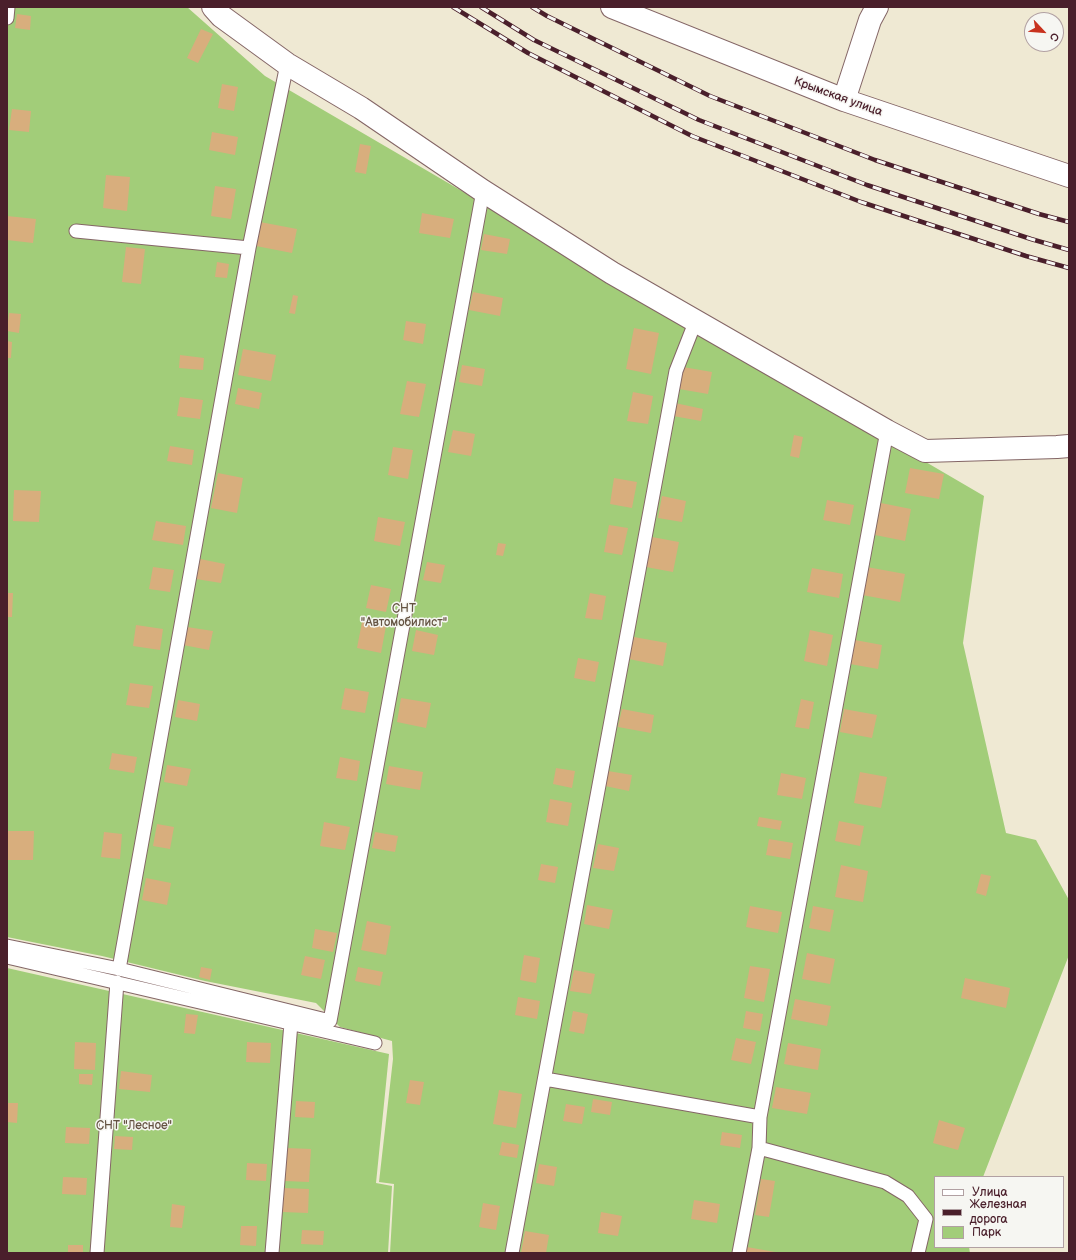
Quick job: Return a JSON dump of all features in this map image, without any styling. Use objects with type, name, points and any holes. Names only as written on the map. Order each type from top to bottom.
[{"type":"street","points":[[213,7],[221,16],[287,64],[361,108],[483,191],[612,273],[887,431],[925,451],[1069,446]]},
{"type":"street","name":"Крымская улица","points":[[612,7],[844,100],[1069,176]]},
{"type":"street","points":[[844,100],[870,20],[877,7]]},
{"type":"lane","points":[[7,18],[8,7]]},
{"type":"lane","points":[[119,969],[249,248],[287,64]]},
{"type":"lane","points":[[7,946],[119,969],[330,1021],[483,191]]},
{"type":"lane","points":[[76,231],[249,248]]},
{"type":"lane","points":[[512,1253],[676,371],[696,320]]},
{"type":"lane","points":[[739,1253],[759,1148],[760,1117],[887,431]]},
{"type":"lane","points":[[7,957],[375,1043]]},
{"type":"lane","points":[[97,1253],[117,982]]},
{"type":"lane","points":[[272,1253],[291,1023]]},
{"type":"lane","points":[[545,1079],[760,1117]]},
{"type":"lane","points":[[759,1148],[885,1182],[908,1196],[926,1219],[918,1253]]},
{"type":"green space","name":"СНТ \"Автомобилист\"","points":[[7,7],[187,7],[265,76],[984,496],[963,643],[1006,833],[1036,840],[1069,900],[1069,955],[983,1176],[934,1176],[934,1248],[969,1248],[970,1253],[390,1253],[394,1184],[379,1182],[393,1059],[392,1041],[340,1027],[316,1003],[205,981],[102,956],[7,937]]},
{"type":"green space","name":"СНТ \"Лесное\"","points":[[7,968],[389,1054],[376,1183],[392,1186],[388,1253],[7,1253]]},
{"type":"building","points":[[17,14],[31,16],[30,30],[15,28]]},
{"type":"building","points":[[201,29],[213,34],[198,63],[187,58]]},
{"type":"building","points":[[222,84],[238,87],[234,111],[218,108]]},
{"type":"building","points":[[12,109],[31,111],[29,132],[9,130]]},
{"type":"building","points":[[212,132],[238,137],[235,155],[209,150]]},
{"type":"building","points":[[360,144],[371,146],[366,174],[355,172]]},
{"type":"building","points":[[106,175],[130,177],[127,211],[103,208]]},
{"type":"building","points":[[215,186],[236,189],[231,219],[211,216]]},
{"type":"building","points":[[422,213],[454,219],[450,238],[419,233]]},
{"type":"building","points":[[7,216],[36,219],[33,243],[7,240]]},
{"type":"building","points":[[260,222],[297,229],[292,253],[256,246]]},
{"type":"building","points":[[484,234],[510,239],[507,254],[481,250]]},
{"type":"building","points":[[126,247],[145,249],[141,284],[122,282]]},
{"type":"building","points":[[217,262],[229,264],[227,278],[215,277]]},
{"type":"building","points":[[473,292],[503,298],[500,316],[469,310]]},
{"type":"building","points":[[293,295],[298,296],[295,314],[289,313]]},
{"type":"building","points":[[9,313],[21,314],[19,333],[7,331]]},
{"type":"building","points":[[406,321],[426,324],[423,344],[403,340]]},
{"type":"building","points":[[634,328],[659,333],[651,374],[626,369]]},
{"type":"building","points":[[7,341],[12,342],[11,358],[7,358]]},
{"type":"building","points":[[243,349],[276,355],[271,381],[238,375]]},
{"type":"building","points":[[180,355],[204,358],[203,370],[179,368]]},
{"type":"building","points":[[462,365],[485,369],[482,386],[459,382]]},
{"type":"building","points":[[683,367],[712,372],[708,394],[679,389]]},
{"type":"building","points":[[407,381],[426,384],[419,417],[400,414]]},
{"type":"building","points":[[238,388],[262,393],[259,409],[235,404]]},
{"type":"building","points":[[633,392],[653,396],[648,424],[627,421]]},
{"type":"building","points":[[180,397],[203,400],[200,419],[177,416]]},
{"type":"building","points":[[675,403],[703,409],[701,421],[673,416]]},
{"type":"building","points":[[453,430],[475,434],[471,456],[448,452]]},
{"type":"building","points":[[794,435],[803,437],[799,458],[790,456]]},
{"type":"building","points":[[170,446],[194,450],[192,465],[167,461]]},
{"type":"building","points":[[393,447],[413,450],[408,479],[388,475]]},
{"type":"building","points":[[910,468],[944,474],[939,499],[905,493]]},
{"type":"building","points":[[218,473],[243,478],[237,513],[211,508]]},
{"type":"building","points":[[614,478],[637,482],[632,508],[610,504]]},
{"type":"building","points":[[14,490],[41,491],[39,522],[13,521]]},
{"type":"building","points":[[662,496],[686,501],[682,522],[658,518]]},
{"type":"building","points":[[827,500],[854,505],[850,525],[823,520]]},
{"type":"building","points":[[881,503],[911,509],[905,541],[875,535]]},
{"type":"building","points":[[378,517],[405,522],[400,546],[374,541]]},
{"type":"building","points":[[156,521],[186,526],[183,545],[152,540]]},
{"type":"building","points":[[609,525],[628,528],[622,555],[604,552]]},
{"type":"building","points":[[652,537],[679,542],[673,572],[646,567]]},
{"type":"building","points":[[498,543],[506,544],[503,556],[496,555]]},
{"type":"building","points":[[200,559],[225,564],[221,583],[196,579]]},
{"type":"building","points":[[427,562],[445,565],[441,583],[423,580]]},
{"type":"building","points":[[153,567],[174,570],[170,592],[149,589]]},
{"type":"building","points":[[867,567],[905,574],[900,602],[862,595]]},
{"type":"building","points":[[812,568],[843,574],[839,598],[807,592]]},
{"type":"building","points":[[371,585],[391,589],[386,612],[366,608]]},
{"type":"building","points":[[7,593],[13,593],[12,617],[7,617]]},
{"type":"building","points":[[590,593],[606,596],[602,620],[585,618]]},
{"type":"building","points":[[362,622],[386,626],[381,653],[357,648]]},
{"type":"building","points":[[136,625],[163,629],[160,650],[133,646]]},
{"type":"building","points":[[187,627],[213,631],[209,650],[183,645]]},
{"type":"building","points":[[416,630],[438,635],[434,655],[412,651]]},
{"type":"building","points":[[810,630],[833,635],[827,666],[804,661]]},
{"type":"building","points":[[634,637],[667,643],[663,666],[629,659]]},
{"type":"building","points":[[855,640],[882,645],[878,669],[850,664]]},
{"type":"building","points":[[578,658],[599,662],[595,682],[574,678]]},
{"type":"building","points":[[130,683],[153,686],[149,708],[126,705]]},
{"type":"building","points":[[345,688],[369,692],[365,713],[341,709]]},
{"type":"building","points":[[401,698],[431,703],[426,728],[397,722]]},
{"type":"building","points":[[801,699],[814,702],[809,729],[795,727]]},
{"type":"building","points":[[178,700],[200,704],[197,721],[175,717]]},
{"type":"building","points":[[622,709],[654,715],[651,733],[618,727]]},
{"type":"building","points":[[844,709],[877,715],[872,738],[840,732]]},
{"type":"building","points":[[112,753],[137,757],[134,773],[109,769]]},
{"type":"building","points":[[340,757],[360,761],[357,781],[336,778]]},
{"type":"building","points":[[167,765],[191,769],[187,786],[164,782]]},
{"type":"building","points":[[389,766],[423,772],[420,790],[386,784]]},
{"type":"building","points":[[556,768],[575,771],[572,788],[553,784]]},
{"type":"building","points":[[608,771],[632,775],[629,791],[605,786]]},
{"type":"building","points":[[860,772],[887,777],[881,808],[854,803]]},
{"type":"building","points":[[781,773],[806,778],[802,799],[777,795]]},
{"type":"building","points":[[550,799],[572,803],[568,826],[546,822]]},
{"type":"building","points":[[759,817],[782,821],[780,830],[757,826]]},
{"type":"building","points":[[839,821],[864,826],[860,846],[835,841]]},
{"type":"building","points":[[324,822],[350,827],[345,850],[320,846]]},
{"type":"building","points":[[157,824],[174,827],[170,849],[153,846]]},
{"type":"building","points":[[7,831],[34,831],[33,860],[7,860]]},
{"type":"building","points":[[104,832],[122,834],[120,859],[101,857]]},
{"type":"building","points":[[375,832],[398,836],[395,852],[372,848]]},
{"type":"building","points":[[769,839],[793,843],[790,859],[766,855]]},
{"type":"building","points":[[598,844],[619,848],[614,871],[593,868]]},
{"type":"building","points":[[541,864],[558,867],[555,883],[538,880]]},
{"type":"building","points":[[841,865],[868,871],[863,902],[835,897]]},
{"type":"building","points":[[981,874],[991,876],[986,896],[976,893]]},
{"type":"building","points":[[146,878],[171,883],[167,905],[142,900]]},
{"type":"building","points":[[587,905],[613,910],[609,929],[584,924]]},
{"type":"building","points":[[750,906],[782,912],[778,933],[746,927]]},
{"type":"building","points":[[813,906],[834,910],[830,932],[809,928]]},
{"type":"building","points":[[367,921],[391,926],[386,955],[361,950]]},
{"type":"building","points":[[315,929],[337,933],[333,952],[312,948]]},
{"type":"building","points":[[807,953],[835,959],[830,984],[802,979]]},
{"type":"building","points":[[524,955],[540,958],[536,983],[520,980]]},
{"type":"building","points":[[305,956],[325,960],[321,979],[301,975]]},
{"type":"building","points":[[750,966],[770,969],[764,1002],[744,998]]},
{"type":"building","points":[[201,967],[212,969],[210,980],[199,977]]},
{"type":"building","points":[[358,967],[383,972],[380,986],[355,981]]},
{"type":"building","points":[[574,970],[595,974],[591,994],[570,991]]},
{"type":"building","points":[[965,978],[1010,988],[1006,1008],[961,998]]},
{"type":"building","points":[[518,997],[540,1001],[537,1019],[515,1015]]},
{"type":"building","points":[[795,999],[831,1006],[827,1026],[791,1019]]},
{"type":"building","points":[[573,1011],[588,1014],[584,1034],[569,1031]]},
{"type":"building","points":[[746,1011],[763,1014],[760,1031],[743,1028]]},
{"type":"building","points":[[186,1014],[198,1015],[195,1034],[184,1033]]},
{"type":"building","points":[[736,1038],[756,1042],[751,1064],[731,1060]]},
{"type":"building","points":[[75,1042],[96,1043],[95,1070],[74,1069]]},
{"type":"building","points":[[247,1042],[271,1043],[270,1063],[246,1062]]},
{"type":"building","points":[[788,1043],[821,1049],[818,1070],[784,1064]]},
{"type":"building","points":[[121,1071],[152,1075],[150,1092],[119,1089]]},
{"type":"building","points":[[79,1074],[93,1074],[92,1085],[79,1084]]},
{"type":"building","points":[[410,1080],[424,1082],[420,1105],[406,1103]]},
{"type":"building","points":[[776,1087],[811,1093],[807,1114],[772,1108]]},
{"type":"building","points":[[499,1090],[522,1094],[516,1128],[493,1124]]},
{"type":"building","points":[[593,1099],[612,1102],[610,1115],[591,1112]]},
{"type":"building","points":[[296,1101],[315,1102],[314,1118],[295,1117]]},
{"type":"building","points":[[7,1103],[18,1103],[17,1123],[7,1122]]},
{"type":"building","points":[[566,1104],[585,1107],[582,1124],[563,1121]]},
{"type":"building","points":[[939,1120],[965,1128],[958,1150],[933,1143]]},
{"type":"building","points":[[66,1127],[90,1128],[89,1144],[65,1143]]},
{"type":"building","points":[[722,1132],[742,1135],[740,1148],[720,1145]]},
{"type":"building","points":[[115,1136],[133,1137],[132,1150],[114,1149]]},
{"type":"building","points":[[502,1142],[519,1145],[517,1158],[499,1155]]},
{"type":"building","points":[[287,1148],[311,1149],[309,1182],[285,1181]]},
{"type":"building","points":[[247,1163],[267,1164],[266,1181],[246,1180]]},
{"type":"building","points":[[539,1164],[557,1167],[554,1186],[536,1183]]},
{"type":"building","points":[[63,1177],[87,1178],[86,1195],[62,1194]]},
{"type":"building","points":[[761,1179],[775,1181],[769,1217],[755,1215]]},
{"type":"building","points":[[283,1188],[309,1189],[308,1213],[282,1212]]},
{"type":"building","points":[[694,1200],[720,1204],[717,1223],[691,1219]]},
{"type":"building","points":[[483,1203],[500,1206],[496,1230],[479,1227]]},
{"type":"building","points":[[172,1204],[185,1206],[182,1228],[170,1227]]},
{"type":"building","points":[[601,1212],[622,1216],[618,1236],[598,1233]]},
{"type":"building","points":[[241,1226],[257,1226],[256,1246],[240,1245]]},
{"type":"building","points":[[302,1230],[324,1231],[323,1245],[301,1244]]},
{"type":"building","points":[[525,1231],[549,1235],[546,1253],[521,1253]]},
{"type":"building","points":[[68,1245],[83,1245],[83,1253],[68,1253]]},
{"type":"building","points":[[747,1247],[775,1252],[775,1253],[746,1253]]},
{"type":"railway","points":[[453,7],[528,53],[692,136],[861,202],[1026,256],[1069,268]]},
{"type":"railway","points":[[481,7],[534,40],[699,120],[867,185],[1069,250]]},
{"type":"railway","points":[[532,7],[547,16],[710,96],[875,160],[1039,214],[1069,222]]}]
